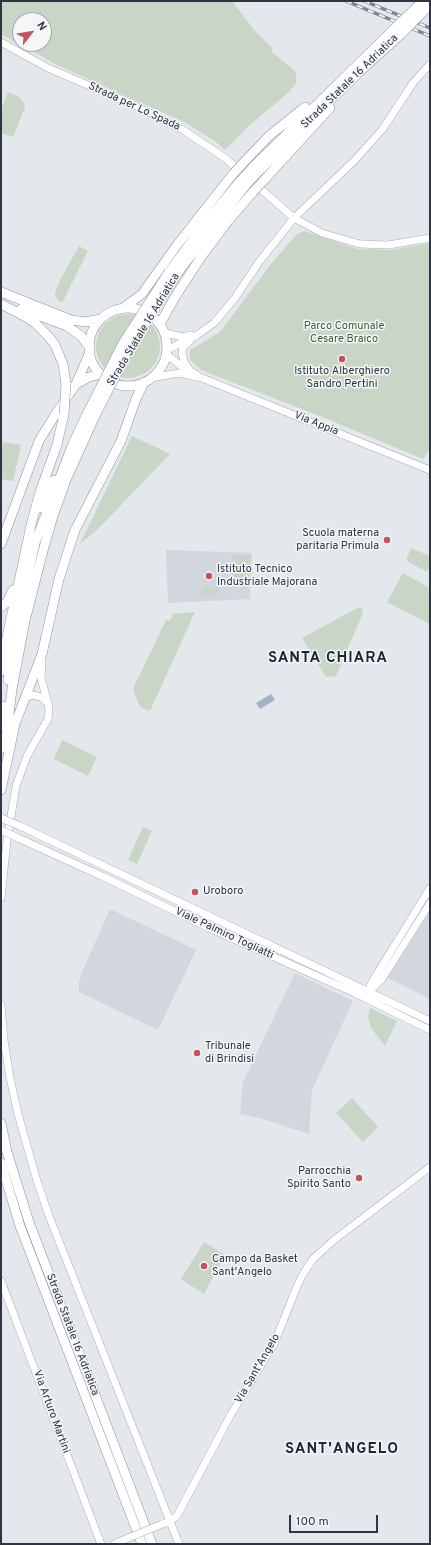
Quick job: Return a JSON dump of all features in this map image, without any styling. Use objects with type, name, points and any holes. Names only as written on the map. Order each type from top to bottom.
[{"type":"highway","points":[[1,544],[32,456],[54,415],[76,384],[90,350],[91,337],[95,327],[101,319],[111,312],[122,308],[142,294],[177,245],[233,174],[269,136],[331,83],[355,71],[396,33],[423,1]]},
{"type":"highway","name":"Strada Statale 16 Adriatica","points":[[396,33],[430,5]]},
{"type":"highway","points":[[160,324],[175,297],[201,257],[228,221],[341,96],[355,71]]},
{"type":"highway","name":"Strada Statale 16 Adriatica","points":[[1,726],[17,621],[30,560],[72,446],[172,273],[203,226],[256,169],[355,71]]},
{"type":"highway","points":[[1,292],[70,320],[86,322],[101,319]]},
{"type":"highway","points":[[1,303],[66,326],[78,333],[90,350],[94,364],[101,374],[108,380],[117,384],[131,385],[148,380]]},
{"type":"highway","points":[[1,303],[35,323],[49,337],[60,354],[66,384],[64,414],[57,445],[40,492],[20,574],[1,671]]},
{"type":"highway","points":[[1,790],[15,724],[42,654],[59,579],[75,530],[121,441],[136,399],[148,380],[160,369],[167,352],[164,333],[160,324],[152,316],[133,308],[122,308]]},
{"type":"highway","points":[[76,384],[89,377],[101,374]]},
{"type":"highway","name":"Strada Statale 16 Adriatica","points":[[1,786],[12,688],[25,621],[53,516],[90,417]]},
{"type":"highway","points":[[28,543],[37,515],[72,446]]},
{"type":"highway","points":[[1,607],[7,602],[20,574]]},
{"type":"highway","name":"Strada Statale 16 Adriatica","points":[[1,1123],[29,1222],[152,1544]]},
{"type":"highway","name":"Strada Statale 16 Adriatica","points":[[1,1163],[20,1226],[142,1544]]},
{"type":"street","name":"Strada per Lo Spada","points":[[1,42],[48,68],[158,116],[183,130],[232,163],[294,218],[322,233],[360,244],[388,245],[430,238]]},
{"type":"street","points":[[189,369],[182,358],[183,347],[214,323],[235,298],[259,262],[294,218],[354,161],[382,130],[413,83],[428,66]]},
{"type":"street","points":[[164,333],[183,337],[197,335]]},
{"type":"street","points":[[167,352],[197,335]]},
{"type":"street","name":"Via Appia","points":[[167,352],[181,366],[189,369],[202,378]]},
{"type":"street","name":"Via Appia","points":[[148,380],[179,373],[202,378],[430,470]]},
{"type":"street","points":[[1,898],[6,848],[16,786],[27,756],[48,719],[48,703],[41,678],[42,654]]},
{"type":"street","points":[[25,698],[33,695],[42,697],[48,703]]},
{"type":"street","name":"Viale Palmiro Togliatti","points":[[1,818],[367,995],[430,1030]]},
{"type":"street","name":"Viale Palmiro Togliatti","points":[[1,830],[104,876],[218,932],[430,1021]]},
{"type":"street","points":[[367,995],[372,982],[429,891]]},
{"type":"street","points":[[367,995],[382,980],[430,903]]},
{"type":"street","points":[[1,1005],[4,1040],[10,1078],[18,1114],[37,1181],[49,1216],[179,1544]]},
{"type":"street","name":"Via Sant'Angelo","points":[[169,1521],[177,1516],[230,1416],[274,1344],[298,1284],[310,1264],[325,1247],[430,1167]]},
{"type":"street","name":"Via Arturo Martini","points":[[1,1280],[101,1544]]},
{"type":"street","points":[[114,1544],[169,1521]]},
{"type":"shaded area","name":"Istituto Tecnico Industriale Majorana","points":[[166,550],[252,553],[250,599],[168,603]]},
{"type":"shaded area","points":[[110,909],[196,950],[158,1030],[79,992],[79,982],[83,970]]},
{"type":"shaded area","points":[[430,911],[430,999],[388,978]]},
{"type":"shaded area","points":[[295,973],[353,1001],[312,1090],[309,1134],[263,1119],[240,1114],[243,1082]]},
{"type":"green space","points":[[1,1],[232,1],[255,31],[272,48],[272,52],[294,70],[296,75],[296,83],[289,92],[251,124],[225,150],[216,142],[186,123],[57,65],[34,52],[52,52],[52,12],[12,12],[12,40],[1,34]]},
{"type":"green space","points":[[8,92],[18,96],[24,103],[25,107],[13,137],[1,133],[1,110]]},
{"type":"green space","name":"Parco Comunale Cesare Braico","points":[[305,231],[358,249],[391,250],[430,243],[430,449],[423,459],[320,416],[201,370],[190,360],[190,350],[220,332],[271,264],[297,234]]},
{"type":"green space","points":[[79,246],[88,251],[62,303],[56,298],[55,294],[58,284]]},
{"type":"green space","points":[[128,314],[146,320],[154,328],[160,346],[154,364],[146,372],[128,378],[110,372],[102,364],[96,346],[102,328],[110,320]]},
{"type":"green space","points":[[132,436],[170,454],[99,528],[80,544]]},
{"type":"green space","points":[[3,442],[21,445],[13,481],[1,479],[1,453]]},
{"type":"green space","points":[[411,548],[430,556],[430,567],[427,572],[407,561]]},
{"type":"green space","points":[[234,555],[250,556],[249,582],[233,582]]},
{"type":"green space","points":[[403,573],[430,588],[430,624],[387,602]]},
{"type":"green space","points":[[218,587],[218,595],[202,596],[202,588]]},
{"type":"green space","points":[[359,607],[362,608],[363,613],[336,676],[326,677],[302,638]]},
{"type":"green space","points":[[195,612],[150,711],[140,707],[133,689],[166,620],[170,621],[173,614]]},
{"type":"green space","points":[[62,740],[97,757],[88,776],[54,759]]},
{"type":"green space","points":[[143,827],[152,831],[137,864],[128,860]]},
{"type":"green space","points":[[370,1008],[397,1021],[385,1046],[371,1028],[368,1016]]},
{"type":"green space","points":[[352,1098],[378,1127],[363,1142],[336,1113]]},
{"type":"green space","name":"Campo da Basket Sant'Angelo","points":[[204,1242],[225,1255],[204,1294],[181,1279]]},
{"type":"water","points":[[271,694],[275,700],[260,709],[256,703]]},
{"type":"railway","points":[[346,1],[430,36]]},
{"type":"railway","points":[[364,1],[430,28]]},
{"type":"place","name":"Istituto Alberghiero Sandro Pertini","points":[[342,359]]},
{"type":"place","name":"Scuola materna paritaria Primula","points":[[387,540]]},
{"type":"place","name":"Istituto Tecnico Industriale Majorana","points":[[209,576]]},
{"type":"place","name":"Uroboro","points":[[195,892]]},
{"type":"place","name":"Tribunale di Brindisi","points":[[197,1053]]},
{"type":"place","name":"Parrocchia Spirito Santo","points":[[359,1178]]},
{"type":"place","name":"Campo da Basket Sant'Angelo","points":[[204,1266]]},
{"type":"district","name":"SANTA CHIARA","points":[[328,659]]},
{"type":"district","name":"SANT'ANGELO","points":[[342,1450]]}]
